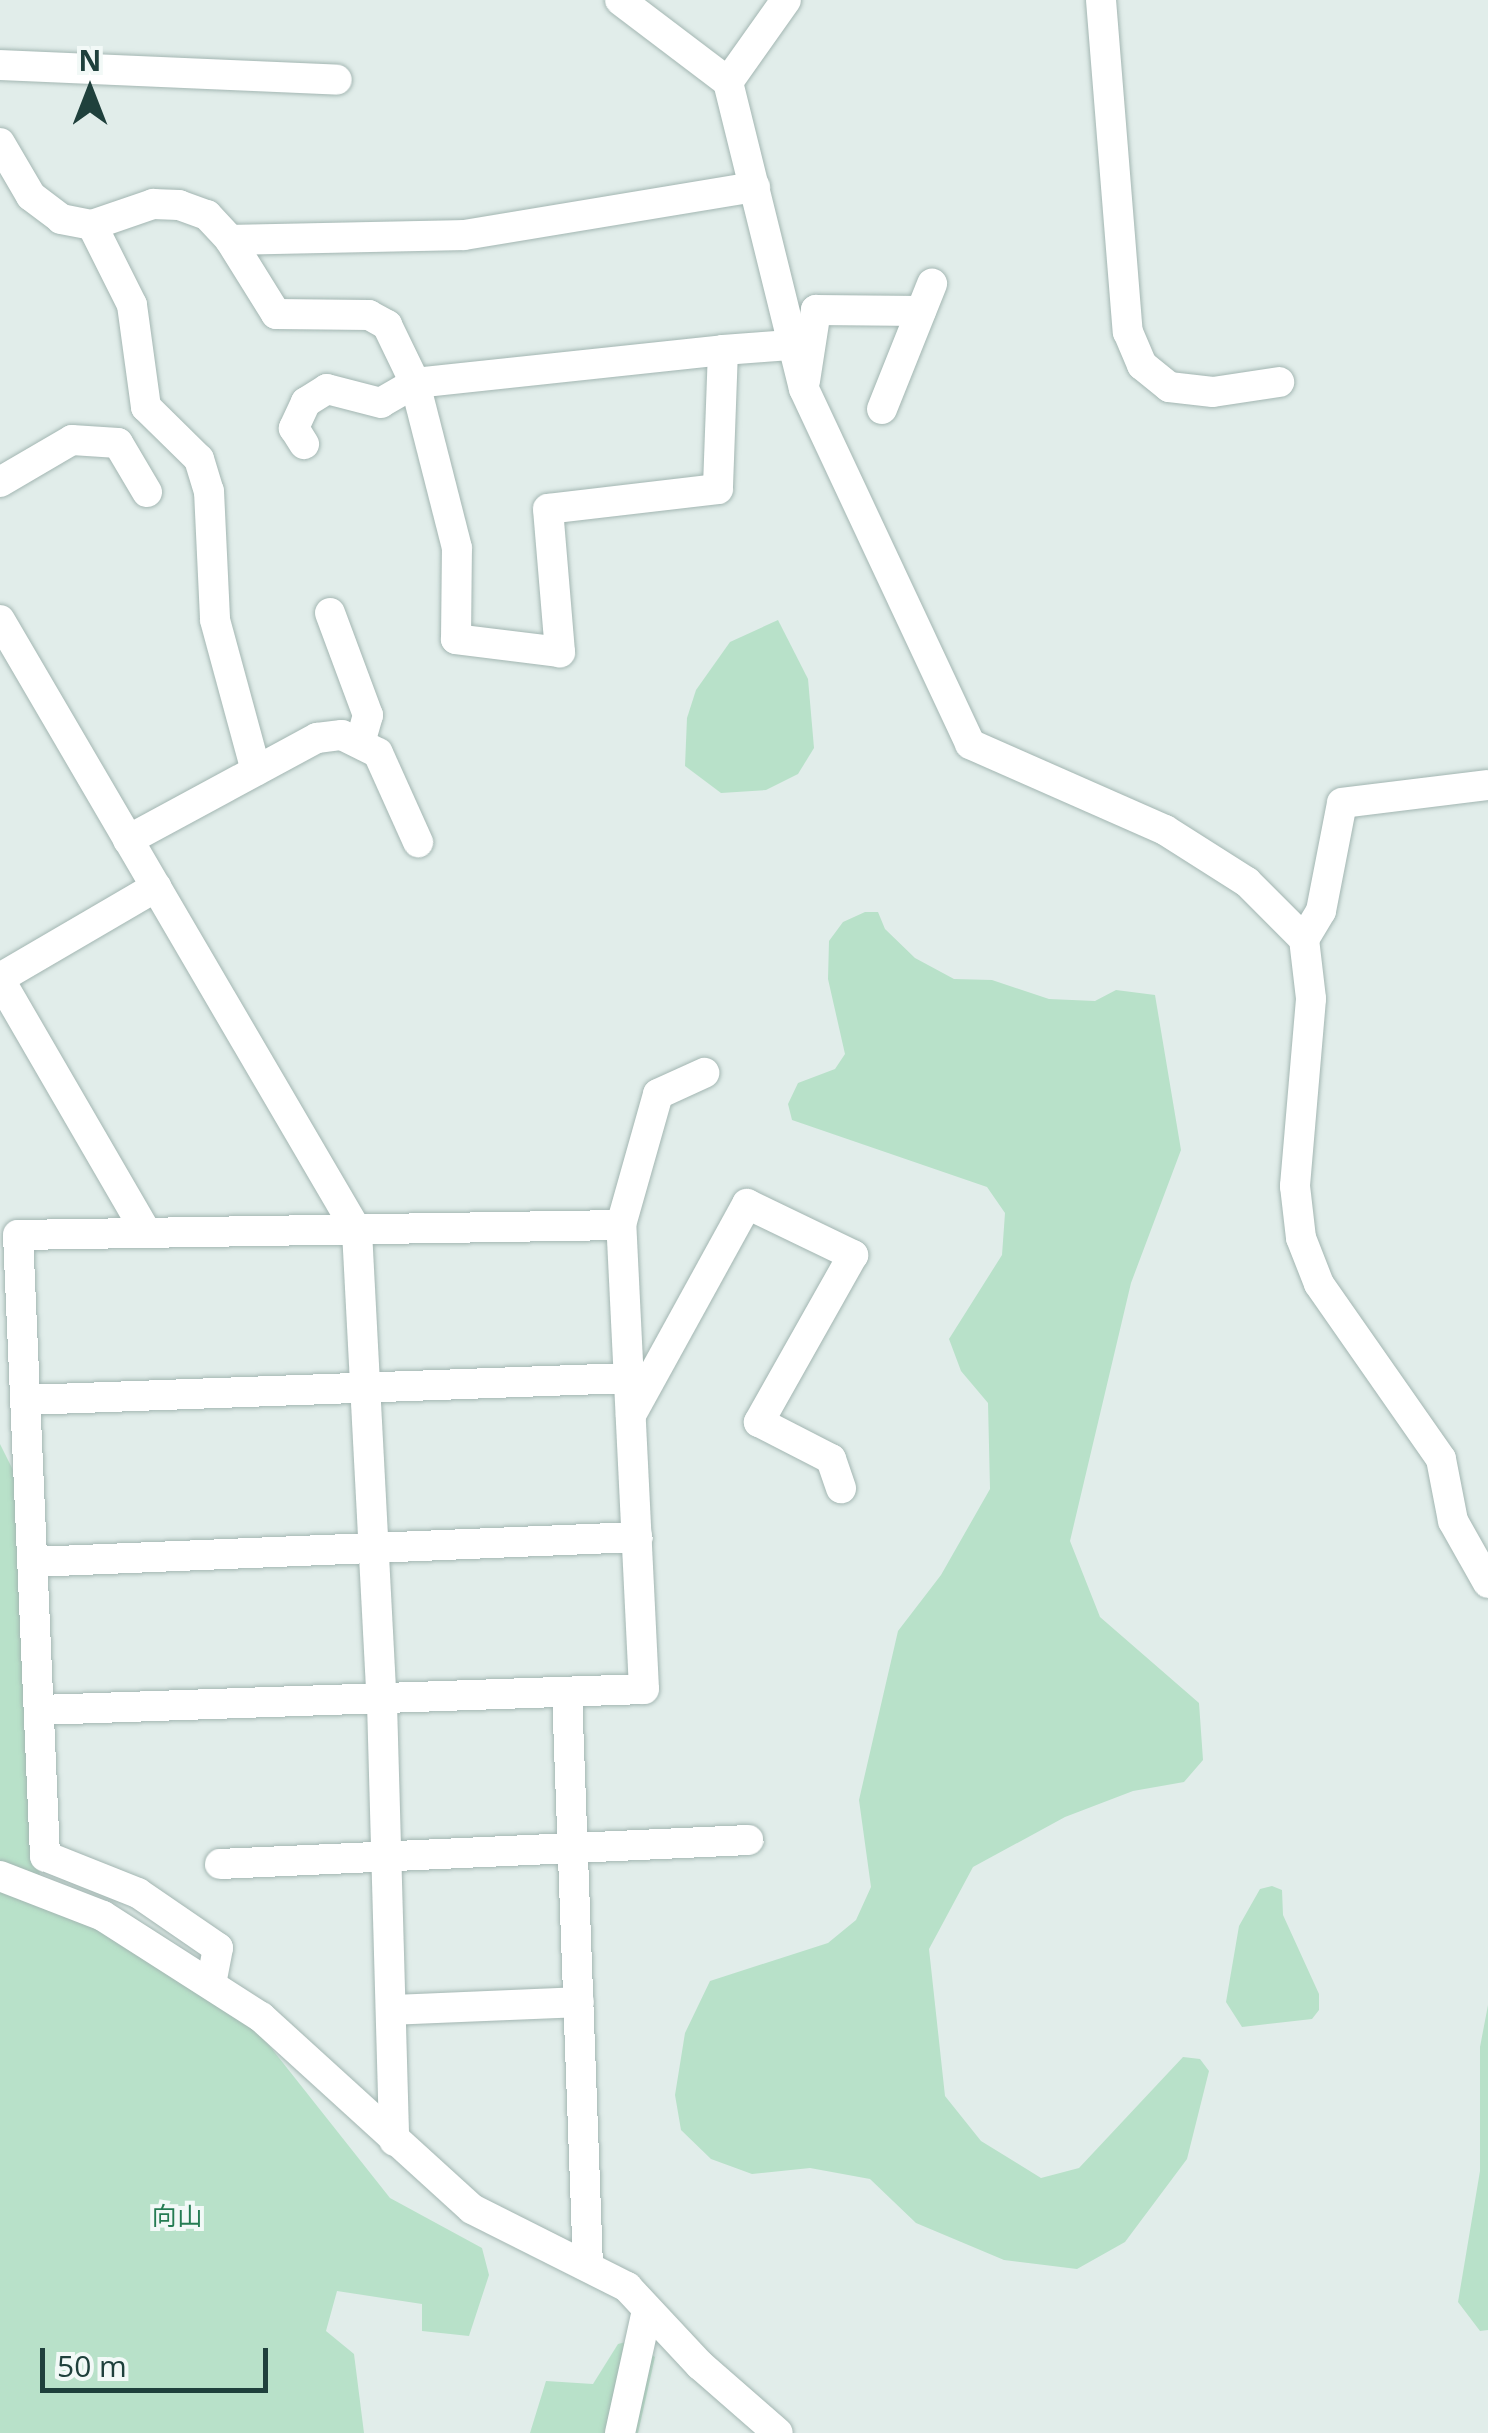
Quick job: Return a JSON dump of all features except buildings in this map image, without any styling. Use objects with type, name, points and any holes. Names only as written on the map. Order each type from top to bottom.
[{"type":"street","points":[[620,0],[728,82],[756,187],[790,345],[804,389],[970,744],[1165,830],[1248,882],[1304,939],[1311,999],[1295,1186],[1301,1238],[1319,1284],[1441,1459],[1452,1520],[1486,1570]]},
{"type":"street","points":[[728,82],[786,0]]},
{"type":"street","points":[[1101,0],[1128,332],[1142,365],[1170,387],[1213,392],[1280,382]]},
{"type":"street","points":[[0,65],[337,80]]},
{"type":"street","points":[[0,143],[30,196],[61,219],[92,225],[154,204],[178,205],[207,215],[230,240],[276,314],[370,315],[387,325],[415,383],[458,548],[456,639],[560,652],[548,509],[718,489],[723,350]]},
{"type":"street","points":[[230,240],[464,235],[756,187]]},
{"type":"street","points":[[92,225],[132,305],[146,407],[198,459],[209,491],[215,620],[256,771]]},
{"type":"street","points":[[804,389],[816,310],[926,297],[882,408]]},
{"type":"street","points":[[304,444],[294,428],[306,402],[327,390],[342,388],[362,404],[381,404],[415,383],[790,345]]},
{"type":"street","points":[[0,482],[72,440],[118,443],[147,492]]},
{"type":"street","points":[[330,613],[368,714],[361,739]]},
{"type":"street","points":[[0,620],[357,1231],[382,1702],[394,2141]]},
{"type":"street","points":[[128,840],[317,738],[361,739],[378,753],[418,842]]},
{"type":"street","points":[[1304,939],[1321,911],[1342,803],[1488,785]]},
{"type":"street","points":[[145,1230],[0,979],[156,887]]},
{"type":"street","points":[[40,1710],[382,1702],[644,1689],[621,1225],[658,1094],[704,1074]]},
{"type":"street","points":[[630,1416],[747,1204],[854,1255],[759,1422],[831,1459],[840,1488]]},
{"type":"street","points":[[211,1983],[218,1948],[138,1893],[45,1856],[18,1235],[621,1225]]},
{"type":"street","points":[[26,1400],[629,1378]]},
{"type":"street","points":[[33,1562],[637,1537]]},
{"type":"street","points":[[567,1693],[588,2265]]},
{"type":"street","points":[[220,1864],[748,1840]]},
{"type":"street","points":[[0,1876],[104,1916],[211,1983],[332,2076],[394,2141],[472,2209],[628,2287],[647,2310],[778,2433]]},
{"type":"street","points":[[391,2010],[579,2002]]},
{"type":"street","points":[[620,2433],[647,2310]]},
{"type":"green space","points":[[778,620],[808,679],[814,748],[798,774],[766,790],[721,793],[685,766],[687,718],[696,690],[730,642]]},
{"type":"green space","points":[[865,912],[878,912],[885,929],[915,958],[954,979],[992,980],[1049,999],[1095,1001],[1116,990],[1155,995],[1181,1150],[1131,1283],[1070,1541],[1100,1617],[1199,1703],[1203,1760],[1184,1782],[1133,1791],[1065,1817],[973,1867],[929,1949],[945,2096],[981,2141],[1041,2178],[1079,2168],[1183,2057],[1200,2059],[1209,2071],[1187,2159],[1125,2242],[1077,2269],[1004,2260],[916,2223],[870,2179],[810,2168],[752,2174],[711,2159],[681,2130],[675,2095],[685,2033],[710,1981],[828,1943],[856,1920],[871,1887],[859,1800],[898,1631],[941,1575],[990,1489],[988,1403],[961,1371],[949,1339],[1002,1255],[1005,1213],[987,1187],[792,1120],[788,1104],[798,1083],[835,1069],[845,1054],[828,979],[829,941],[843,922]]},
{"type":"green space","name":"向山","points":[[0,1444],[20,1484],[41,1898],[102,1924],[249,2020],[390,2198],[482,2248],[489,2275],[469,2336],[422,2331],[422,2304],[337,2291],[326,2331],[354,2354],[364,2433],[0,2433]]},
{"type":"green space","points":[[1272,1886],[1282,1890],[1283,1915],[1319,1994],[1319,2010],[1312,2019],[1242,2027],[1226,2002],[1239,1926],[1260,1889]]},
{"type":"green space","points":[[1488,2005],[1488,2330],[1480,2331],[1458,2302],[1480,2171],[1480,2047]]},
{"type":"green space","points":[[633,2340],[655,2357],[638,2433],[530,2433],[546,2381],[593,2384],[618,2344]]}]
